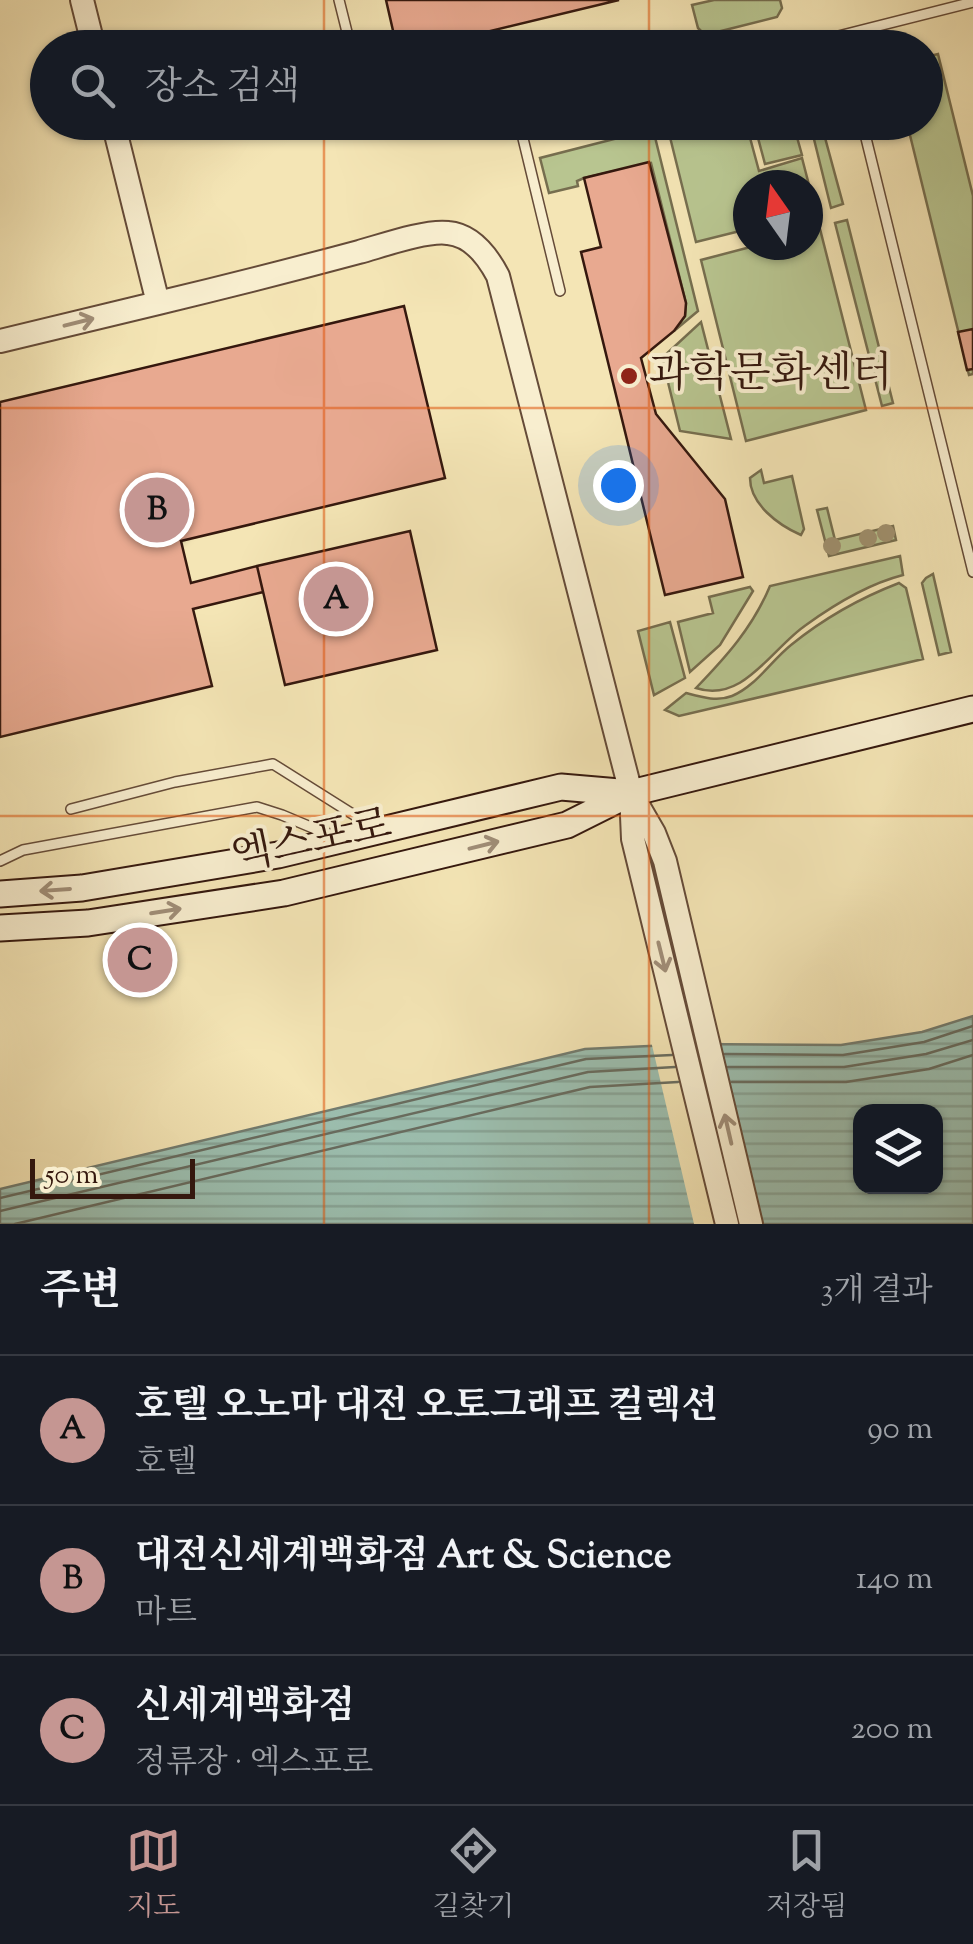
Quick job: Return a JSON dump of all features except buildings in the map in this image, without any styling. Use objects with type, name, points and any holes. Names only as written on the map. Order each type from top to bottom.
[{"type":"main road","name":"엑스포로","points":[[0,928],[88,923],[284,893],[567,825],[631,793],[973,709]]},
{"type":"main road","name":"엑스포로","points":[[0,894],[82,888],[278,855],[561,787],[631,793]]},
{"type":"street","points":[[82,0],[90,30]]},
{"type":"street","points":[[117,140],[158,303]]},
{"type":"street","points":[[0,342],[428,235],[448,233],[465,238],[478,248],[498,276],[504,294],[631,793],[638,862],[726,1224]]},
{"type":"street","points":[[631,793],[654,833],[664,861],[751,1224]]},
{"type":"lane","points":[[339,0],[346,30]]},
{"type":"lane","points":[[861,30],[973,2]]},
{"type":"lane","points":[[522,140],[560,291]]},
{"type":"lane","points":[[866,140],[973,572]]},
{"type":"lane","points":[[70,809],[175,782],[273,764],[377,830]]},
{"type":"lane","points":[[0,861],[23,850],[257,807],[340,839]]},
{"type":"green space","points":[[714,0],[780,0],[782,8],[777,17],[725,30],[700,30],[692,5]]},
{"type":"green space","points":[[943,74],[973,196],[973,374],[969,375],[911,140],[943,140]]},
{"type":"green space","points":[[610,140],[656,140],[698,311],[674,331],[685,316],[686,303],[651,163],[584,178],[577,181],[578,186],[549,193],[540,158]]},
{"type":"green space","points":[[671,140],[751,140],[759,170],[733,170],[733,233],[696,242]]},
{"type":"green space","points":[[759,140],[798,140],[802,155],[765,164]]},
{"type":"green space","points":[[814,140],[826,140],[843,204],[831,208]]},
{"type":"green space","points":[[802,158],[805,170],[762,170]]},
{"type":"green space","points":[[847,220],[893,403],[882,406],[835,223]]},
{"type":"green space","points":[[823,241],[866,410],[746,441],[701,260],[733,252],[733,260],[823,260]]},
{"type":"green space","points":[[701,322],[731,439],[680,431],[662,358]]},
{"type":"green space","points":[[761,470],[764,483],[792,476],[804,529],[801,535],[783,526],[760,505],[750,478]]},
{"type":"green space","points":[[827,508],[835,540],[893,526],[896,540],[829,556],[817,510]]},
{"type":"green space","points":[[900,556],[903,575],[865,589],[828,610],[793,635],[742,681],[713,691],[696,688],[738,641],[770,586]]},
{"type":"green space","points":[[933,574],[951,652],[939,655],[922,583]]},
{"type":"green space","points":[[899,583],[906,588],[923,659],[679,716],[665,710],[686,693],[721,699],[741,692],[816,626]]},
{"type":"green space","points":[[750,587],[753,591],[720,645],[690,672],[678,622],[713,613],[709,597]]},
{"type":"green space","points":[[670,622],[685,678],[654,695],[638,631]]},
{"type":"water","points":[[973,1016],[973,1224],[0,1224],[0,1189],[585,1049],[692,1044],[841,1045],[922,1032]]},
{"type":"pier","points":[[723,1039],[716,1042],[761,1224],[694,1224],[651,1041]]},
{"type":"place","name":"과학문화센터","points":[[629,376]]},
{"type":"place","name":"대전신세계백화점 Art & Science","points":[[157,510]]},
{"type":"place","name":"호텔 오노마 대전 오토그래프 컬렉션","points":[[336,599]]},
{"type":"place","name":"신세계백화점","points":[[140,960]]}]
